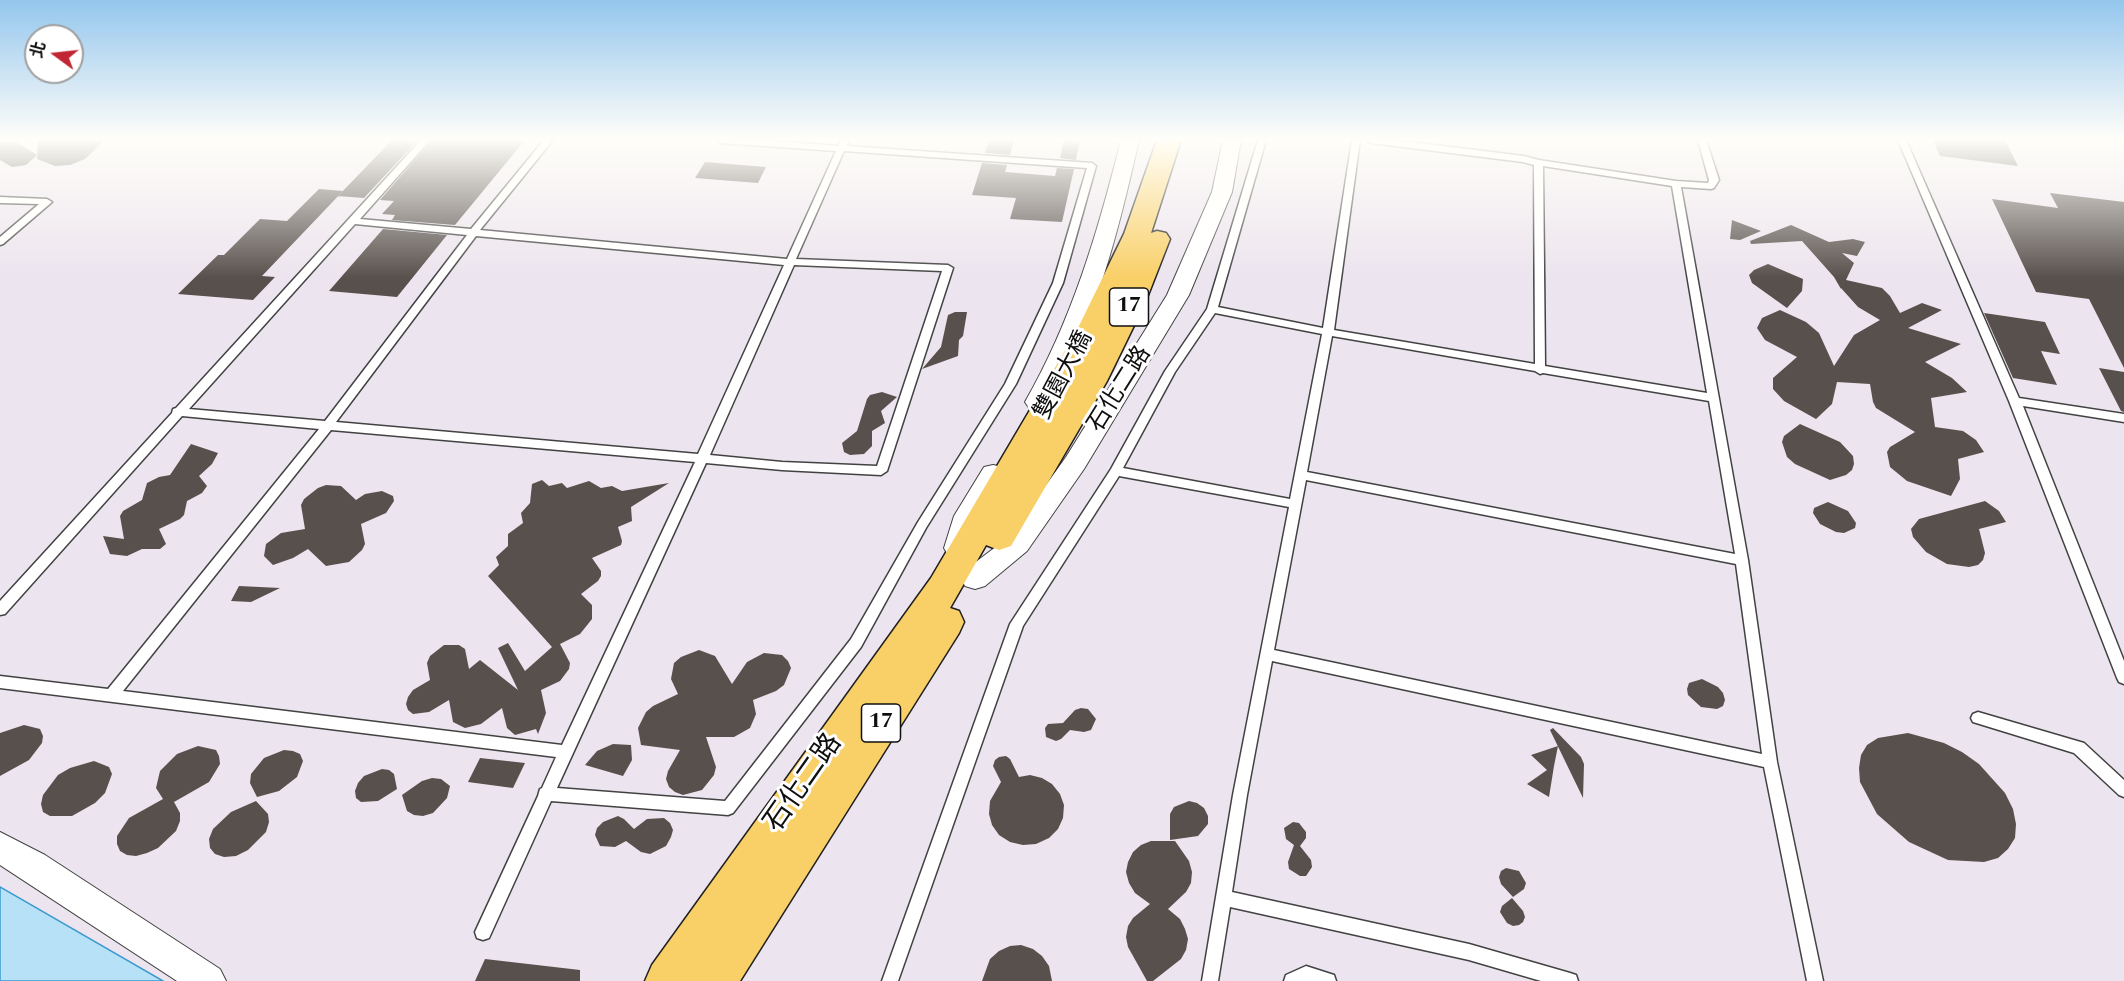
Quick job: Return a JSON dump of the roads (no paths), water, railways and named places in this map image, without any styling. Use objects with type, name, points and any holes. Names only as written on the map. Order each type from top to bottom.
[{"type":"main road","name":"雙園大橋","points":[[1036,454],[1090,332],[1137,234],[1153,186]]},
{"type":"main road","name":"雙園大橋","points":[[1036,454],[1092,381],[1131,303],[1166,218],[1176,186]]},
{"type":"main road","name":"石化二路","points":[[714,981],[960,583],[1036,454]]},
{"type":"main road","name":"石化二路","points":[[668,981],[960,583]]},
{"type":"street","name":"石化二路","points":[[960,583],[967,516],[1044,390],[1080,314],[1106,238],[1119,186]]},
{"type":"street","name":"石化二路","points":[[960,583],[1018,544],[1075,464],[1178,295],[1223,186]]},
{"type":"street","points":[[0,847],[33,866],[208,981]]},
{"type":"lane","points":[[0,610],[383,186]]},
{"type":"lane","points":[[111,696],[329,424],[512,186]]},
{"type":"lane","points":[[483,932],[702,459],[824,186]]},
{"type":"lane","points":[[545,794],[728,808],[856,643],[922,525],[1010,384],[1058,283],[1086,186]]},
{"type":"lane","points":[[890,981],[1017,624],[1116,471],[1170,371],[1212,309],[1248,186]]},
{"type":"lane","points":[[1210,981],[1267,654],[1328,332],[1349,186]]},
{"type":"lane","points":[[1538,186],[1540,370]]},
{"type":"lane","points":[[1676,186],[1742,560],[1770,762],[1815,981]]},
{"type":"lane","points":[[1922,186],[2015,400],[2124,678]]},
{"type":"lane","points":[[0,200],[47,202],[0,242]]},
{"type":"lane","points":[[177,412],[702,459],[881,471],[948,268],[789,262],[351,220]]},
{"type":"lane","points":[[1212,309],[1540,370],[1712,398]]},
{"type":"lane","points":[[2015,400],[2124,418]]},
{"type":"lane","points":[[1116,471],[1295,504]]},
{"type":"lane","points":[[1301,475],[1742,560]]},
{"type":"lane","points":[[1267,654],[1770,762]]},
{"type":"lane","points":[[0,682],[565,752]]},
{"type":"lane","points":[[1978,718],[2079,748],[2124,790]]},
{"type":"lane","points":[[1224,898],[1469,952],[1570,981]]},
{"type":"lane","points":[[1292,981],[1306,974],[1328,981]]},
{"type":"water","points":[[0,887],[163,981],[0,981]]}]
